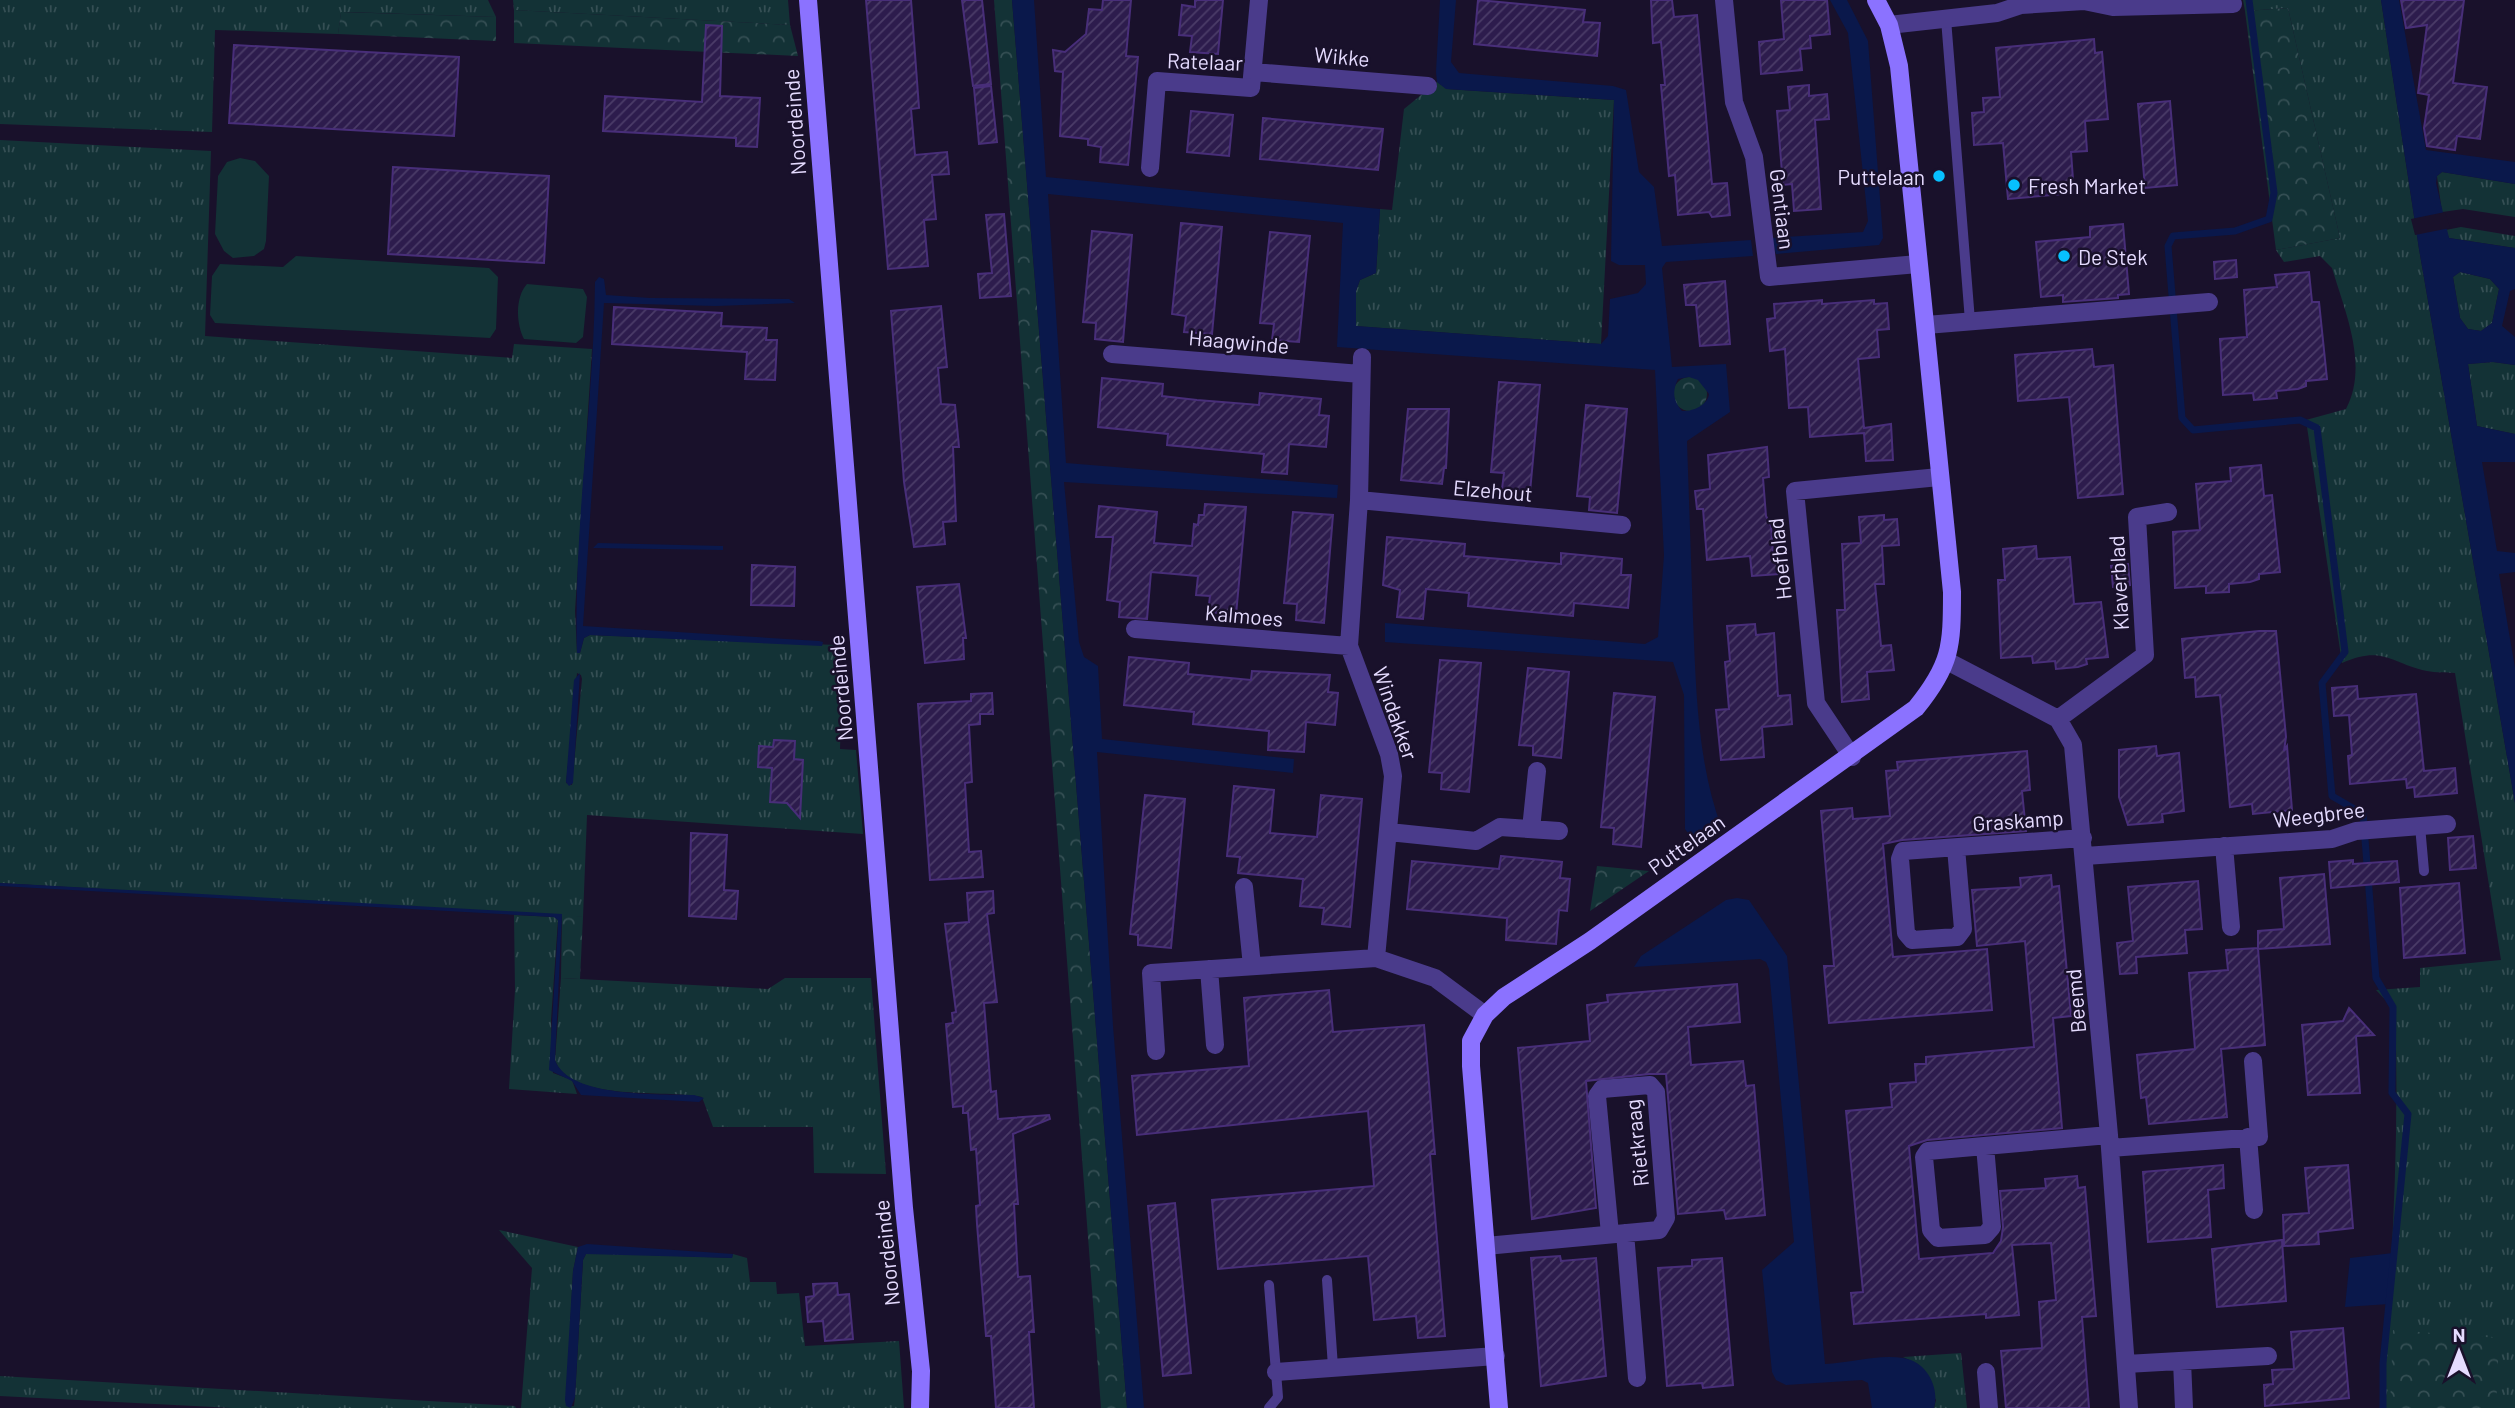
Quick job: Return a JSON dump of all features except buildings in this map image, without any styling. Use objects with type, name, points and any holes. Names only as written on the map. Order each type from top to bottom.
[{"type":"street","name":"Noordeinde","points":[[808,0],[904,1208],[921,1371],[920,1408]]},
{"type":"street","name":"Ratelaar","points":[[1150,168],[1157,81],[1251,89],[1259,0]]},
{"type":"street","name":"Gentiaan","points":[[1724,0],[1734,102],[1754,157],[1761,233],[1769,277],[1918,264]]},
{"type":"street","name":"Puttelaan","points":[[1499,1408],[1471,1041],[1486,1016],[1504,997],[1590,941],[1852,757],[1916,708],[1934,686],[1947,661],[1952,635],[1952,592],[1899,65],[1889,25],[1876,0]]},
{"type":"street","points":[[1889,25],[1946,19],[1996,7],[2021,5],[2072,2],[2113,7],[2135,3],[2233,4]]},
{"type":"street","name":"Wikke","points":[[1252,72],[1428,86]]},
{"type":"street","points":[[1926,325],[2209,302]]},
{"type":"street","name":"Haagwinde","points":[[1112,354],[1362,365]]},
{"type":"street","name":"Windakker","points":[[1362,365],[1359,500],[1349,646],[1389,754],[1393,776],[1376,958]]},
{"type":"street","name":"Hoefblad","points":[[1852,757],[1816,702],[1795,491],[1939,477]]},
{"type":"street","name":"Elzehout","points":[[1359,500],[1622,525]]},
{"type":"street","name":"Klaverblad","points":[[2058,719],[2145,655],[2137,517],[2168,512]]},
{"type":"street","name":"Kalmoes","points":[[1135,629],[1349,646]]},
{"type":"street","points":[[1947,661],[2058,719]]},
{"type":"street","name":"Beemd","points":[[2058,719],[2073,745],[2084,847],[2129,1408]]},
{"type":"street","points":[[1531,829],[1537,771]]},
{"type":"street","name":"Weegbree","points":[[2084,847],[2224,846],[2332,839],[2356,831],[2447,824]]},
{"type":"street","points":[[1389,832],[1476,841],[1500,827],[1559,831]]},
{"type":"street","points":[[2224,846],[2231,927]]},
{"type":"street","name":"Graskamp","points":[[1956,848],[1963,929],[1957,937],[1912,940],[1906,933],[1899,859],[1903,851],[1956,848],[2084,847]]},
{"type":"street","points":[[1244,887],[1252,966]]},
{"type":"street","points":[[1156,1051],[1151,973],[1376,958],[1435,978],[1486,1016]]},
{"type":"street","points":[[1209,969],[1215,1045]]},
{"type":"street","points":[[1985,1146],[1992,1227],[1985,1235],[1938,1238],[1931,1230],[1924,1157],[1928,1150],[1985,1146],[2259,1137],[2253,1061]]},
{"type":"street","name":"Rietkraag","points":[[1486,1246],[1617,1233],[1659,1230],[1666,1218],[1656,1092],[1650,1085],[1602,1089],[1597,1096],[1617,1233],[1637,1378]]},
{"type":"street","points":[[2248,1137],[2254,1210]]},
{"type":"street","points":[[1276,1372],[1496,1356]]},
{"type":"street","points":[[2126,1364],[2268,1356]]},
{"type":"street","points":[[2182,1361],[2184,1408]]},
{"type":"street","name":"Noordeinde","points":[[921,1371],[931,1408]]},
{"type":"street","points":[[1986,1372],[1989,1408]]},
{"type":"lane","points":[[1946,19],[1970,321]]},
{"type":"lane","points":[[2420,827],[2424,871]]},
{"type":"lane","points":[[1327,1280],[1334,1367]]},
{"type":"lane","points":[[1269,1285],[1278,1396],[1269,1408]]},
{"type":"green space","points":[[0,0],[488,0],[496,17],[348,12],[341,13],[338,34],[215,30],[212,132],[0,124]]},
{"type":"green space","points":[[513,0],[788,0],[790,25],[514,10]]},
{"type":"green space","points":[[994,0],[1012,0],[1127,1408],[1101,1408]]},
{"type":"green space","points":[[2243,0],[2381,0],[2419,249],[2515,803],[2515,1408],[2382,1408],[2394,1209],[2396,1060],[2395,1010],[2376,990],[2420,987],[2420,968],[2501,960],[2455,673],[2427,671],[2377,656],[2356,658],[2342,663],[2306,420],[2346,409],[2353,392],[2355,375],[2353,338],[2332,268],[2320,256],[2284,262],[2276,250],[2340,238],[2288,8],[2245,11]]},
{"type":"green space","points":[[2288,8],[2340,238],[2276,250],[2245,11]]},
{"type":"green space","points":[[514,10],[790,25],[798,56],[514,43]]},
{"type":"green space","points":[[341,12],[496,17],[496,41],[338,34]]},
{"type":"green space","points":[[1437,82],[1447,89],[1614,100],[1601,344],[1355,326],[1356,291],[1360,280],[1376,273],[1380,209],[1392,210],[1404,109]]},
{"type":"green space","points":[[0,140],[211,151],[205,336],[512,358],[514,344],[592,349],[575,611],[577,653],[580,653],[584,638],[590,635],[836,645],[841,714],[840,749],[856,750],[863,834],[587,815],[583,917],[0,883]],"holes":[[[577,673],[582,679],[572,785],[566,783]]]},
{"type":"green space","points":[[240,158],[255,161],[269,176],[266,241],[264,249],[254,256],[233,258],[224,251],[215,234],[218,176],[227,162]]},
{"type":"green space","points":[[2442,172],[2515,184],[2515,217],[2463,209],[2442,212],[2437,176]]},
{"type":"green space","points":[[2461,227],[2515,236],[2515,248],[2449,238],[2446,230]]},
{"type":"green space","points":[[296,256],[489,268],[498,277],[496,329],[490,338],[215,323],[210,315],[212,276],[220,264],[283,267]]},
{"type":"green space","points":[[2460,272],[2490,279],[2499,289],[2492,323],[2481,331],[2468,329],[2460,318],[2453,277]]},
{"type":"green space","points":[[527,284],[583,289],[587,297],[583,337],[576,343],[524,339],[519,326],[518,311],[520,296]]},
{"type":"green space","points":[[2493,362],[2515,365],[2515,434],[2477,426],[2468,364]]},
{"type":"green space","points":[[1690,377],[1702,382],[1707,394],[1702,406],[1690,411],[1678,406],[1673,394],[1678,382]]},
{"type":"green space","points":[[1597,866],[1649,871],[1590,911]]},
{"type":"green space","points":[[562,914],[583,917],[580,979],[561,978]]},
{"type":"green space","points":[[514,915],[554,917],[558,920],[551,1020],[553,1073],[572,1080],[577,1094],[509,1089],[515,990]]},
{"type":"green space","points":[[561,978],[768,989],[785,978],[871,978],[886,1174],[814,1173],[813,1127],[713,1127],[702,1097],[621,1092],[579,1083],[564,1074],[555,1060]]},
{"type":"green space","points":[[499,1230],[578,1247],[573,1271],[566,1406],[574,1406],[583,1260],[586,1254],[594,1253],[732,1258],[733,1254],[747,1258],[750,1282],[776,1282],[777,1294],[799,1293],[805,1346],[899,1341],[904,1408],[521,1408],[532,1268]]},
{"type":"green space","points":[[2393,1330],[2499,1338],[2496,1408],[2390,1408]]},
{"type":"green space","points":[[1961,1353],[1967,1408],[1934,1408],[1936,1400],[1918,1364],[1903,1357]]},
{"type":"green space","points":[[0,1376],[516,1408],[233,1408],[0,1396]]},
{"type":"shaded area","points":[[1012,0],[1034,0],[1046,177],[1380,209],[1376,273],[1360,280],[1356,291],[1356,326],[1601,344],[1608,336],[1610,299],[1638,293],[1646,284],[1645,265],[1619,265],[1611,261],[1614,100],[1446,89],[1437,82],[1436,72],[1440,0],[1456,0],[1451,62],[1459,73],[1613,86],[1626,90],[1639,172],[1654,187],[1662,246],[1751,240],[1753,256],[1666,262],[1662,268],[1672,367],[1726,364],[1730,412],[1687,441],[1699,725],[1707,778],[1722,829],[1697,846],[1685,829],[1684,695],[1673,662],[1385,642],[1385,623],[1645,644],[1658,637],[1664,555],[1655,370],[1337,347],[1343,223],[1048,194],[1066,463],[1338,485],[1337,498],[1064,482],[1079,642],[1084,657],[1098,666],[1102,739],[1294,759],[1293,773],[1097,752],[1113,1026],[1144,1408],[1127,1408]],"holes":[[[1689,377],[1698,380],[1709,394],[1708,398],[1699,407],[1682,411],[1674,396],[1678,379]]]},
{"type":"shaded area","points":[[1830,0],[1847,0],[1868,41],[1883,238],[1879,245],[1776,254],[1771,238],[1863,232],[1868,221],[1848,33]]},
{"type":"shaded area","points":[[2381,0],[2399,0],[2426,150],[2515,162],[2515,184],[2442,172],[2437,176],[2436,183],[2449,238],[2515,248],[2515,289],[2510,291],[2502,326],[2515,337],[2515,365],[2493,362],[2468,364],[2477,426],[2515,434],[2515,462],[2482,462],[2497,551],[2515,553],[2515,572],[2499,574],[2515,668],[2515,803],[2419,249]],"holes":[[[2460,272],[2490,279],[2499,289],[2492,323],[2481,331],[2468,329],[2460,318],[2453,277]]]},
{"type":"shaded area","points":[[599,277],[604,279],[606,295],[789,299],[795,303],[716,306],[604,303],[583,626],[819,641],[823,642],[822,646],[590,635],[584,638],[580,653],[577,653],[578,560],[595,282]]},
{"type":"shaded area","points":[[598,543],[723,546],[723,550],[593,548]]},
{"type":"shaded area","points":[[580,673],[573,783],[569,786],[566,782],[574,680]]},
{"type":"shaded area","points":[[0,883],[562,914],[555,1060],[563,1072],[596,1088],[704,1098],[699,1102],[581,1095],[572,1081],[549,1070],[558,927],[558,920],[554,917],[0,886]]},
{"type":"shaded area","points":[[1726,900],[1749,900],[1787,956],[1825,1364],[1884,1357],[1911,1360],[1924,1370],[1933,1384],[1934,1408],[1872,1408],[1868,1383],[1862,1380],[1786,1385],[1776,1380],[1772,1372],[1762,1270],[1794,1242],[1769,969],[1766,962],[1760,959],[1634,967],[1641,956]]},
{"type":"shaded area","points":[[587,1244],[733,1254],[732,1258],[586,1254],[583,1260],[575,1397],[571,1408],[566,1406],[565,1400],[573,1271],[578,1247]]},
{"type":"shaded area","points":[[2393,1253],[2389,1304],[2345,1307],[2350,1258]]},
{"type":"pier","points":[[2445,212],[2450,228],[2415,235],[2411,219]]},
{"type":"waterway","points":[[2249,0],[2274,193],[2269,219],[2235,231],[2173,236],[2168,246],[2182,418],[2193,430],[2300,420],[2317,428],[2345,652],[2322,683],[2332,796],[2363,814],[2376,978],[2393,1007],[2392,1093],[2408,1114],[2383,1363],[2383,1408]]},
{"type":"place","name":"Puttelaan","points":[[1939,176]]},
{"type":"place","name":"Fresh Market","points":[[2014,185]]},
{"type":"place","name":"De Stek","points":[[2064,256]]}]
